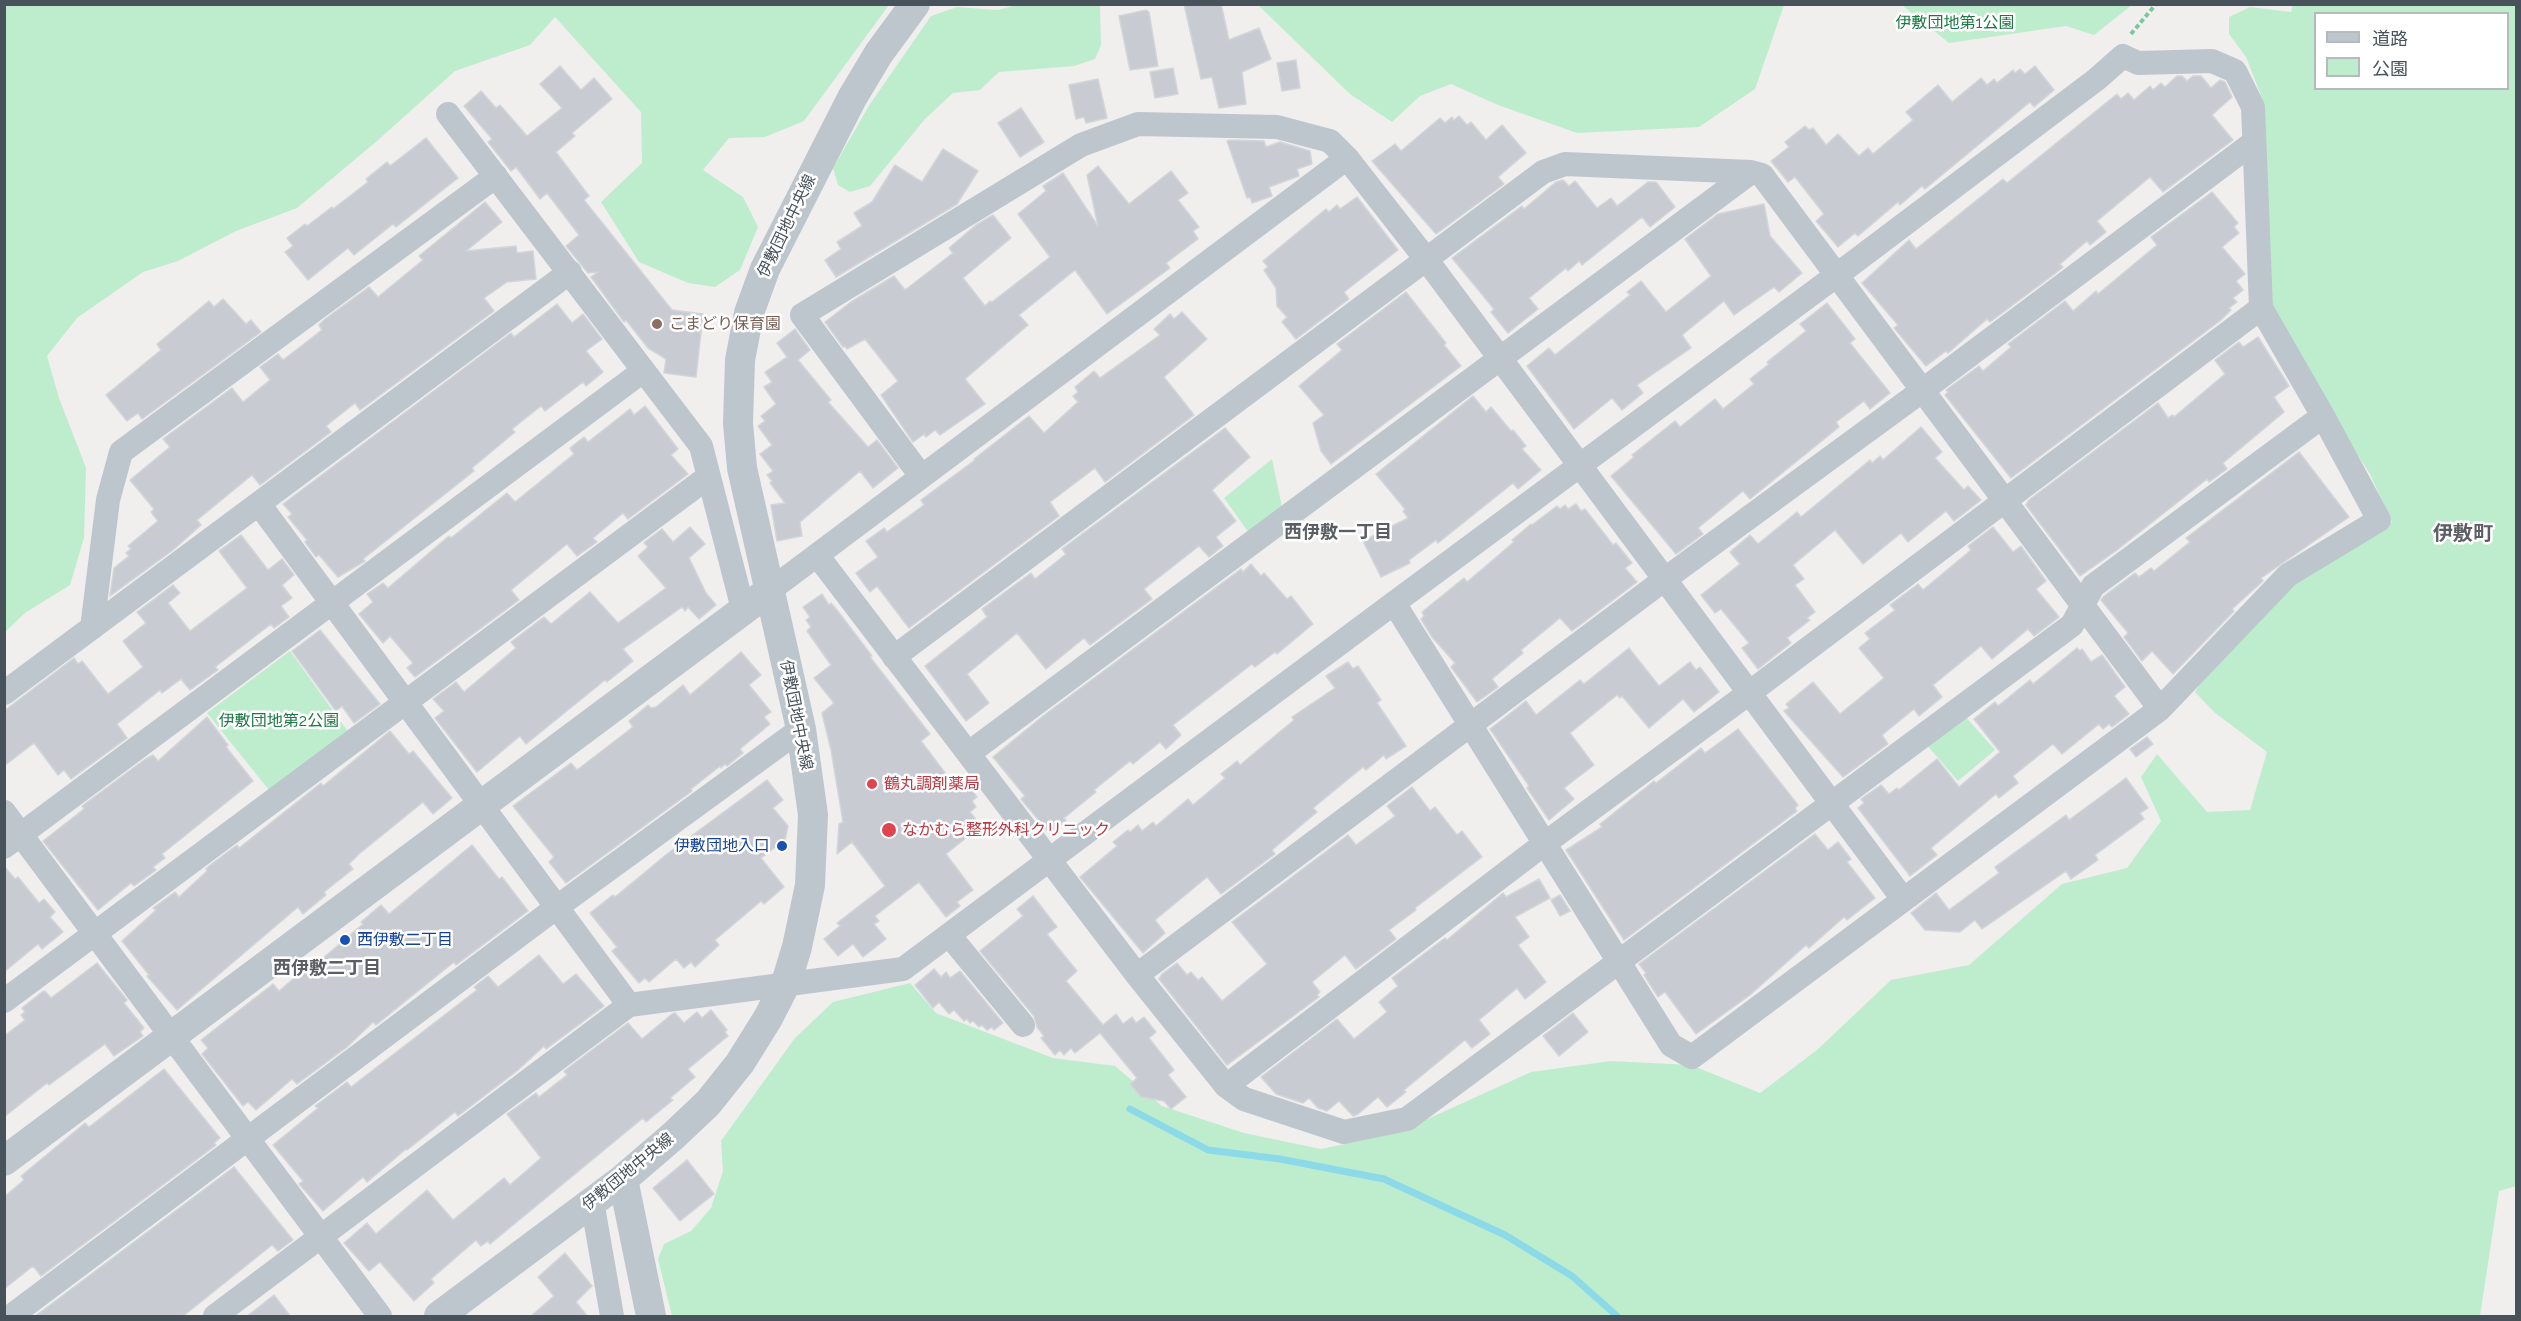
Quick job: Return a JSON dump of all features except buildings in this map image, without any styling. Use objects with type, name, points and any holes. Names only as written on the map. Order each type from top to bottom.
[{"type":"street","name":"伊敷団地中央線","points":[[439,1317],[623,1179],[708,1103],[740,1063],[768,1018],[786,983],[797,947],[810,885],[813,815],[801,729],[742,468],[738,423],[740,360],[749,313],[765,268],[852,98],[879,53],[915,4]]},
{"type":"street","points":[[215,1317],[629,1005],[903,969],[1579,465],[1837,276],[2097,79],[2123,56],[2138,63],[2212,61],[2235,71],[2253,107],[2261,308],[2379,520],[2288,575],[2160,709],[1692,1057],[1671,1045],[1394,603]]},
{"type":"street","points":[[448,114],[701,446],[743,609]]},
{"type":"street","points":[[921,476],[802,315],[1081,145],[1138,124],[1277,127],[1330,141],[1347,158],[1426,259],[1903,899]]},
{"type":"street","points":[[1137,975],[2254,142]]},
{"type":"street","points":[[4,1161],[1347,158]]},
{"type":"street","points":[[894,657],[1543,171],[1565,164],[1751,172],[1762,175],[2160,709]]},
{"type":"street","points":[[969,753],[1751,172]]},
{"type":"street","points":[[92,628],[108,500],[121,452],[496,176]]},
{"type":"street","points":[[4,693],[570,272]]},
{"type":"street","points":[[1226,1086],[1544,844],[2006,501],[2261,308]]},
{"type":"street","points":[[13,841],[643,371]]},
{"type":"street","points":[[817,555],[1137,975],[1226,1086],[1244,1099],[1344,1132],[1407,1119],[2072,625],[2093,586],[2323,416]]},
{"type":"street","points":[[4,1001],[708,477]]},
{"type":"street","points":[[258,504],[629,1005]]},
{"type":"street","points":[[11,1317],[557,908],[801,729]]},
{"type":"street","points":[[4,812],[13,841],[94,934],[380,1317]]},
{"type":"street","points":[[949,935],[1023,1025]]},
{"type":"street","points":[[623,1179],[651,1317]]},
{"type":"street","points":[[592,1202],[612,1317]]},
{"type":"path","points":[[2123,56],[2131,35],[2156,4]]},
{"type":"green space","points":[[5,4],[889,5],[804,121],[765,137],[729,138],[703,170],[743,197],[758,227],[740,270],[715,287],[688,283],[639,262],[601,202],[642,163],[641,112],[555,17],[530,45],[455,71],[297,208],[236,231],[178,261],[143,272],[77,318],[47,356],[59,398],[86,468],[84,538],[70,585],[25,613],[5,632]]},
{"type":"green space","points":[[2293,4],[2516,5],[2516,1186],[2499,1191],[2480,1316],[672,1316],[658,1259],[664,1244],[691,1231],[711,1208],[723,1171],[721,1141],[795,1038],[833,1002],[910,983],[936,1013],[1053,1058],[1115,1066],[1162,1106],[1244,1133],[1321,1149],[1410,1127],[1531,1072],[1611,1061],[1691,1065],[1760,1093],[1817,1050],[1891,980],[1969,965],[2062,884],[2127,868],[2161,821],[2141,777],[2157,754],[2207,812],[2250,810],[2267,752],[2214,712],[2195,692],[2204,677],[2296,581],[2392,522],[2370,474],[2317,392],[2269,301],[2264,103],[2246,57],[2229,34],[2229,17],[2250,7],[2291,12]]},
{"type":"green space","points":[[1017,5],[1100,5],[1101,45],[1095,59],[1074,66],[999,72],[980,90],[953,93],[925,119],[870,186],[850,192],[838,185],[833,168],[870,104],[931,16],[957,7],[998,10]]},
{"type":"green space","points":[[1258,5],[1784,5],[1755,89],[1699,127],[1577,133],[1498,105],[1451,84],[1420,96],[1392,122],[1350,94]]},
{"type":"green space","name":"伊敷団地第1公園","points":[[1902,5],[2132,5],[2094,35],[2066,26],[1949,43]]},
{"type":"green space","points":[[1272,459],[1282,507],[1249,533],[1224,498]]},
{"type":"green space","name":"伊敷団地第2公園","points":[[290,651],[349,733],[269,790],[207,713]]},
{"type":"green space","points":[[1963,714],[1995,750],[1958,781],[1926,744]]},
{"type":"waterway","points":[[1130,1109],[1208,1150],[1280,1159],[1384,1179],[1505,1235],[1572,1276],[1617,1316]]},
{"type":"place","name":"こまどり保育園","points":[[657,324]]},
{"type":"place","name":"鶴丸調剤薬局","points":[[872,784]]},
{"type":"place","name":"なかむら整形外科クリニック","points":[[889,830]]},
{"type":"place","name":"伊敷団地入口","points":[[782,846]]},
{"type":"place","name":"西伊敷二丁目","points":[[345,940]]},
{"type":"district","name":"西伊敷一丁目","points":[[1338,533]]},
{"type":"district","name":"伊敷町","points":[[2463,534]]},
{"type":"district","name":"西伊敷二丁目","points":[[327,969]]}]
